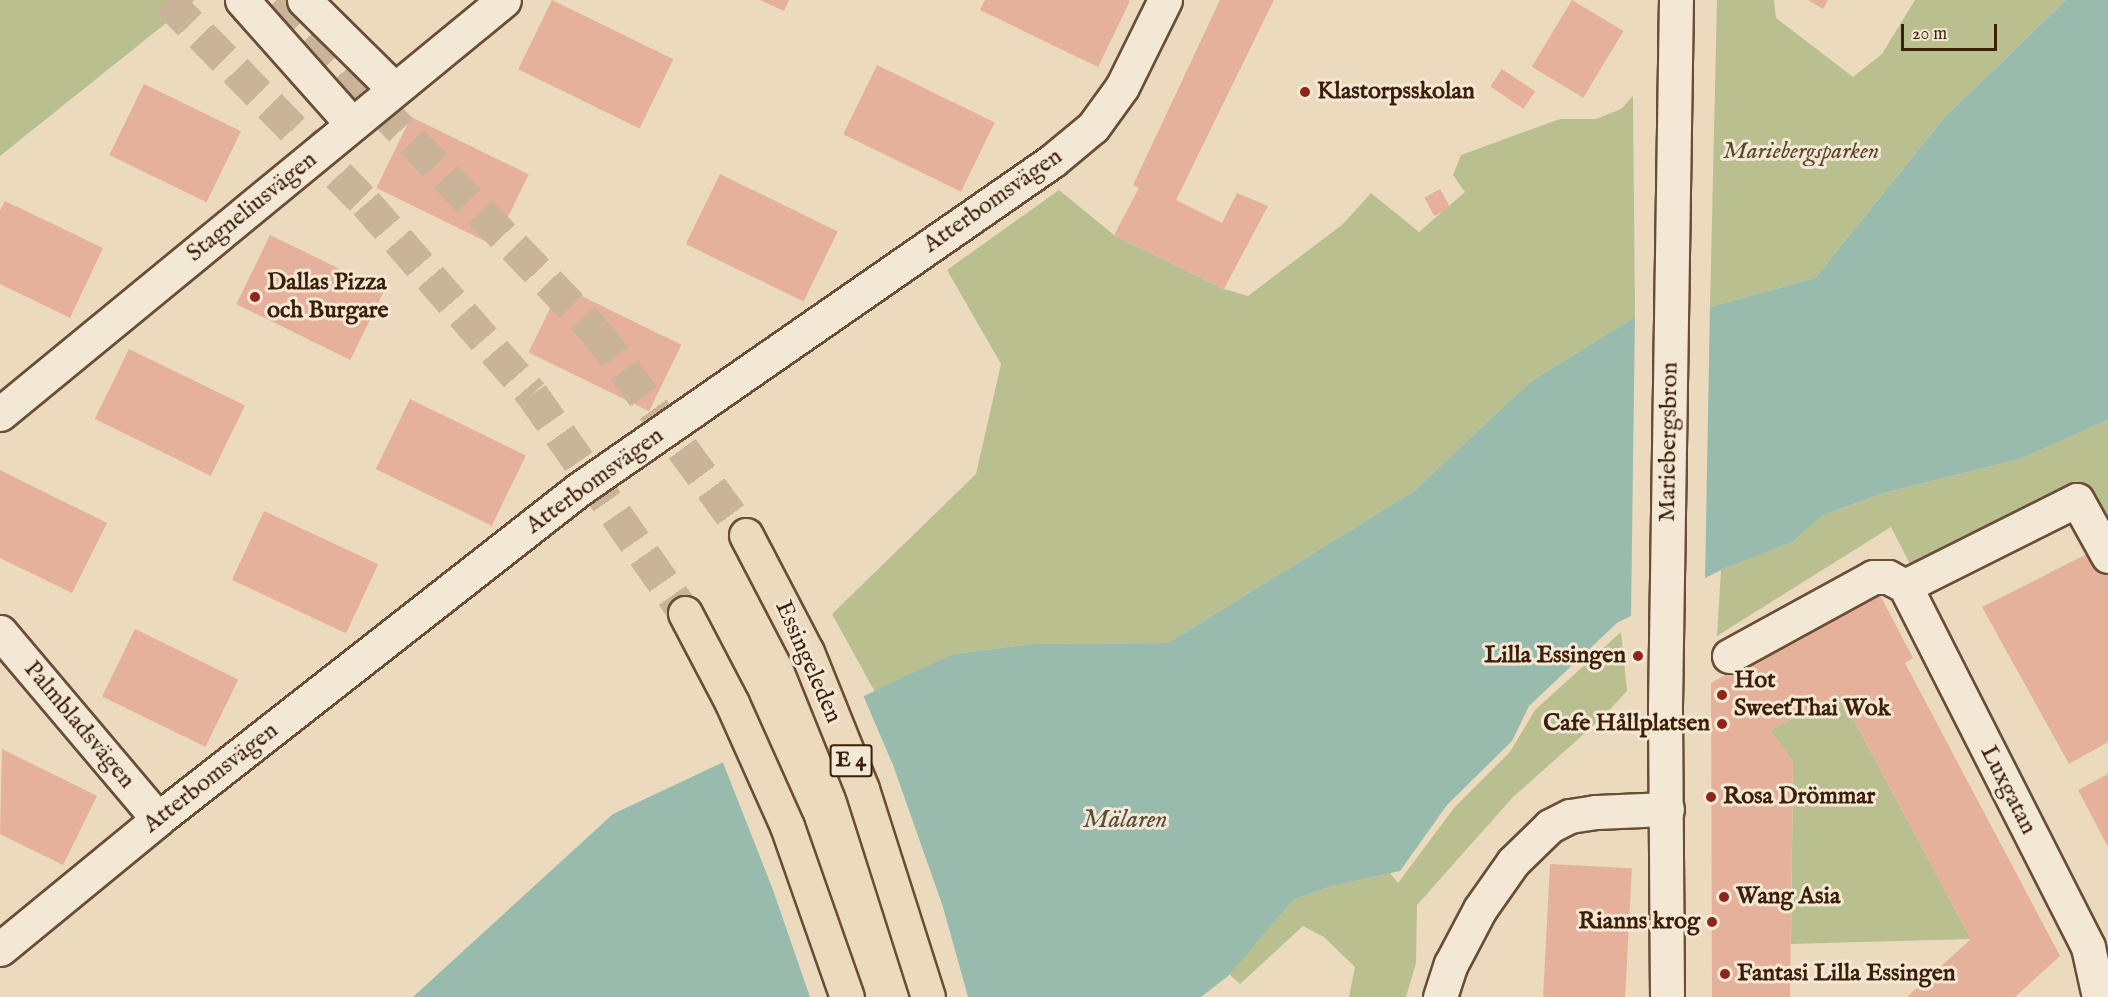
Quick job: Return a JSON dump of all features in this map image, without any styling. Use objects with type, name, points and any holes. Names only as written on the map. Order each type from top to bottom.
[{"type":"highway","name":"Essingeleden","points":[[746,535],[807,652],[862,789],[928,997]]},
{"type":"highway","points":[[685,613],[732,703],[788,826],[847,997]]},
{"type":"street","points":[[242,0],[352,124]]},
{"type":"street","points":[[304,0],[394,89]]},
{"type":"street","name":"Stagneliusvägen","points":[[0,414],[504,0]]},
{"type":"street","name":"Atterbomsvägen","points":[[0,949],[158,819],[578,490],[1052,161],[1093,127],[1122,87],[1165,0]]},
{"type":"street","name":"Mariebergsbron","points":[[1667,997],[1665,706],[1676,0]]},
{"type":"street","points":[[293,58],[308,59],[321,52],[327,40],[328,24]]},
{"type":"street","points":[[1729,656],[1873,577],[1888,577],[1905,586],[2077,500],[2108,556]]},
{"type":"street","name":"Luxgatan","points":[[1905,586],[2088,947],[2099,997]]},
{"type":"street","name":"Palmbladsvägen","points":[[0,632],[158,819]]},
{"type":"street","points":[[1440,997],[1451,964],[1480,909],[1514,862],[1550,826],[1570,816],[1587,813],[1666,809]]},
{"type":"green space","points":[[0,0],[195,0],[0,156]]},
{"type":"green space","name":"Mariebergsparken","points":[[1717,0],[1774,0],[1776,18],[1853,77],[1882,54],[1915,0],[2066,0],[1944,118],[1815,278],[1710,307]]},
{"type":"green space","points":[[1633,96],[1635,317],[1530,382],[1414,491],[1168,643],[1032,644],[953,654],[875,692],[832,614],[976,474],[1001,364],[947,270],[1059,190],[1114,235],[1224,289],[1248,296],[1343,224],[1371,193],[1419,232],[1465,192],[1453,175],[1461,155],[1560,119],[1596,119],[1621,109]]},
{"type":"green space","points":[[2108,420],[2108,530],[2081,484],[1911,566],[1891,527],[1717,636],[1721,570],[1793,542],[1823,515],[1884,493],[2020,459]]},
{"type":"green space","points":[[1621,632],[1627,691],[1603,717],[1513,797],[1417,905],[1416,963],[1406,997],[1349,997],[1355,967],[1324,937],[1303,926],[1240,984],[1229,974],[1293,900],[1332,886],[1390,873],[1398,883],[1454,808],[1510,752],[1535,710]]},
{"type":"green space","points":[[1840,694],[1971,939],[1791,944],[1793,762],[1770,730]]},
{"type":"water","name":"Mälaren","points":[[2066,0],[2108,0],[2108,420],[2020,459],[1884,493],[1823,515],[1793,542],[1721,570],[1617,623],[1529,706],[1512,741],[1447,805],[1400,871],[1332,886],[1293,900],[1228,976],[1201,997],[413,997],[613,814],[953,654],[1032,644],[1168,643],[1414,491],[1530,382],[1635,317],[1710,307],[1815,278],[1944,118]]},
{"type":"pier","points":[[1710,304],[1705,581],[1631,618],[1635,314]]},
{"type":"pier","points":[[863,695],[893,765],[943,907],[968,997],[810,997],[773,890],[722,760]]},
{"type":"building","points":[[552,0],[673,59],[640,128],[518,69]]},
{"type":"building","points":[[760,0],[789,0],[784,11]]},
{"type":"building","points":[[985,0],[1130,1],[1098,67],[980,10]]},
{"type":"building","points":[[1220,0],[1274,0],[1176,200],[1222,223],[1237,193],[1268,206],[1224,289],[1114,235],[1139,188],[1133,185]]},
{"type":"building","points":[[1572,0],[1623,31],[1583,98],[1532,67]]},
{"type":"building","points":[[1808,0],[1828,0],[1823,9]]},
{"type":"building","points":[[877,65],[995,122],[961,192],[843,134]]},
{"type":"building","points":[[1502,69],[1535,91],[1523,109],[1490,86]]},
{"type":"building","points":[[144,84],[241,131],[206,202],[109,155]]},
{"type":"building","points":[[411,117],[529,174],[494,245],[376,188]]},
{"type":"building","points":[[720,174],[838,231],[804,302],[686,244]]},
{"type":"building","points":[[1440,189],[1450,207],[1434,216],[1424,198]]},
{"type":"building","points":[[5,201],[103,248],[70,318],[0,284],[0,210]]},
{"type":"building","points":[[270,235],[384,291],[350,360],[236,304]]},
{"type":"building","points":[[561,286],[681,345],[649,411],[529,353]]},
{"type":"building","points":[[129,349],[245,406],[211,476],[95,419]]},
{"type":"building","points":[[410,399],[526,456],[492,526],[376,469]]},
{"type":"building","points":[[0,470],[107,523],[72,593],[0,558]]},
{"type":"building","points":[[264,511],[378,564],[346,633],[232,580]]},
{"type":"building","points":[[2097,549],[2108,570],[2108,742],[2069,764],[1982,607]]},
{"type":"building","points":[[1878,591],[1913,658],[1905,663],[2060,956],[2015,997],[1907,997],[1971,939],[1840,694],[1770,730],[1793,762],[1790,997],[1712,997],[1711,683]]},
{"type":"building","points":[[135,629],[238,679],[205,747],[102,696]]},
{"type":"building","points":[[2,749],[97,796],[63,865],[0,834]]},
{"type":"building","points":[[2108,774],[2108,847],[2078,790]]},
{"type":"building","points":[[1550,864],[1632,868],[1625,997],[1543,997]]},
{"type":"tunnel","points":[[167,0],[366,203],[532,394],[685,613]]},
{"type":"tunnel","points":[[276,0],[595,330],[746,535]]},
{"type":"place","name":"Klastorpsskolan","points":[[1305,92]]},
{"type":"place","name":"Dallas Pizza och Burgare","points":[[255,297]]},
{"type":"place","name":"Lilla Essingen","points":[[1638,656]]},
{"type":"place","name":"Hot SweetThai Wok","points":[[1722,695]]},
{"type":"place","name":"Cafe Hållplatsen","points":[[1722,724]]},
{"type":"place","name":"Rosa Drömmar","points":[[1711,797]]},
{"type":"place","name":"Wang Asia","points":[[1724,897]]},
{"type":"place","name":"Rianns krog","points":[[1712,922]]},
{"type":"place","name":"Fantasi Lilla Essingen","points":[[1725,974]]}]
